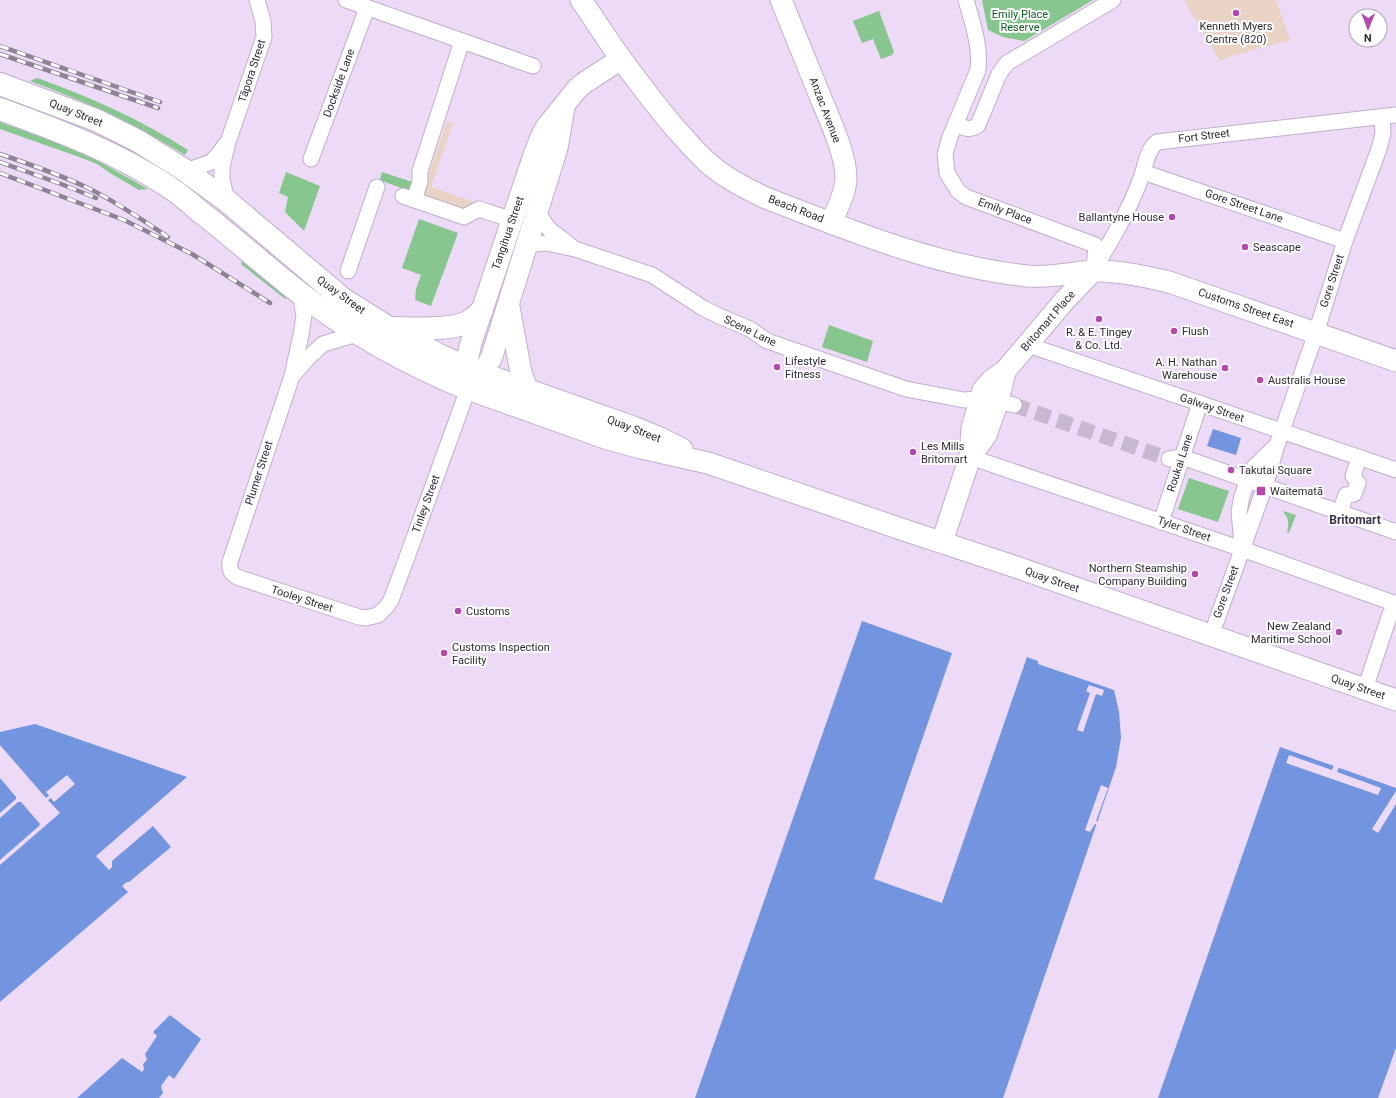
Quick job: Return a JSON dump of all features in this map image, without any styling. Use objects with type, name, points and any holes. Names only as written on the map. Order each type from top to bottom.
[{"type":"main road","name":"Beach Road","points":[[581,0],[621,59],[654,103],[690,144],[707,162],[747,189],[766,198],[832,223],[910,251],[938,259],[998,272],[1028,276],[1093,271]]},
{"type":"main road","name":"Anzac Avenue","points":[[781,0],[840,146],[846,173],[844,188],[832,223]]},
{"type":"main road","name":"Tangihua Street","points":[[565,105],[557,148],[492,356],[475,370],[470,346],[542,135],[548,125],[565,105],[584,83],[621,59]]},
{"type":"main road","name":"Quay Street","points":[[0,84],[96,120],[138,140],[186,171],[227,201],[343,299],[389,328],[439,355],[475,370],[660,438],[708,463]]},
{"type":"main road","name":"Quay Street","points":[[0,109],[67,134],[121,158],[158,180],[229,234],[300,294],[338,322],[382,349],[428,372],[468,389],[608,439],[708,463],[942,542],[1396,700]]},
{"type":"main road","name":"Customs Street East","points":[[1093,271],[1140,276],[1169,282],[1396,361]]},
{"type":"main road","name":"Britomart Place","points":[[942,542],[970,457],[986,435],[1005,371],[1065,300],[1093,271]]},
{"type":"main road","points":[[508,304],[521,373],[527,389]]},
{"type":"main road","points":[[389,328],[431,328],[459,324],[467,322],[482,310]]},
{"type":"main road","points":[[468,389],[475,370]]},
{"type":"street","name":"Tāpora Street","points":[[227,201],[222,178],[222,167],[228,142],[264,38],[263,21],[257,0]]},
{"type":"street","points":[[346,0],[532,66]]},
{"type":"street","name":"Emily Place","points":[[966,0],[980,54],[978,70],[947,146],[945,160],[947,173],[958,191],[966,197],[1095,245],[1096,249],[1093,271]]},
{"type":"street","points":[[956,124],[970,129],[978,125],[999,74],[1004,66],[1113,0]]},
{"type":"street","name":"Dockside Lane","points":[[311,159],[367,8]]},
{"type":"street","points":[[462,41],[420,171],[420,182],[409,198],[464,217],[479,209],[513,220]]},
{"type":"street","name":"Fort Street","points":[[1093,271],[1126,215],[1150,150],[1157,142],[1389,116]]},
{"type":"street","name":"Gore Street","points":[[1211,636],[1265,486],[1277,445],[1316,333],[1345,241],[1389,116]]},
{"type":"street","name":"Tāpora Street","points":[[186,171],[210,162],[228,142]]},
{"type":"street","name":"Gore Street Lane","points":[[1143,172],[1345,241]]},
{"type":"street","points":[[348,271],[377,187]]},
{"type":"street","name":"Scene Lane","points":[[537,212],[549,229],[575,249]]},
{"type":"street","name":"Scene Lane","points":[[524,250],[534,244],[546,242],[575,249],[652,274],[704,308],[750,329],[768,341],[906,389],[964,400],[997,402]]},
{"type":"street","name":"Plumer Street","points":[[230,570],[231,557],[292,376],[304,315],[300,294]]},
{"type":"street","name":"Plumer Street","points":[[292,376],[323,344],[357,334]]},
{"type":"street","name":"Galway Street","points":[[1028,344],[1396,470]]},
{"type":"street","name":"Tinley Street","points":[[378,615],[387,606],[399,579],[468,389]]},
{"type":"street","name":"Roukai Lane","points":[[1161,522],[1176,458],[1200,403]]},
{"type":"street","name":"Gore Street","points":[[1242,549],[1240,512],[1242,496],[1252,469],[1277,445]]},
{"type":"street","name":"Tyler Street","points":[[970,457],[1242,549],[1396,604]]},
{"type":"street","points":[[1176,458],[1248,480],[1396,532]]},
{"type":"street","points":[[1340,512],[1346,495],[1354,494],[1358,483],[1353,476],[1359,458]]},
{"type":"street","name":"Tooley Street","points":[[230,570],[231,573],[237,577],[359,617],[366,618],[378,615]]},
{"type":"street","points":[[1365,689],[1390,614],[1396,604]]},
{"type":"shaded area","points":[[1184,0],[1276,0],[1290,40],[1231,56],[1220,61]]},
{"type":"shaded area","points":[[447,121],[453,123],[431,187],[474,202],[462,209],[421,196]]},
{"type":"green space","name":"Emily Place Reserve","points":[[982,0],[1093,0],[1024,41],[1003,37],[988,30]]},
{"type":"green space","points":[[879,11],[894,52],[892,55],[881,59],[873,39],[862,43],[853,21]]},
{"type":"green space","points":[[37,78],[76,93],[133,119],[188,150],[185,155],[147,133],[109,114],[30,81]]},
{"type":"green space","points":[[0,122],[66,146],[91,157],[148,189],[139,190],[97,164],[0,129]]},
{"type":"green space","points":[[286,172],[320,186],[304,231],[285,212],[288,197],[279,193]]},
{"type":"green space","points":[[382,172],[415,183],[411,194],[406,190],[380,180]]},
{"type":"green space","points":[[419,219],[458,233],[431,306],[415,300],[416,289],[421,275],[402,268]]},
{"type":"green space","points":[[242,261],[246,262],[286,298],[285,299],[241,264]]},
{"type":"green space","points":[[829,325],[873,341],[867,362],[822,347]]},
{"type":"green space","points":[[1189,478],[1229,491],[1218,522],[1178,509]]},
{"type":"green space","points":[[1284,511],[1296,515],[1289,533],[1287,532],[1288,519]]},
{"type":"water","points":[[1213,429],[1241,438],[1236,455],[1207,446]]},
{"type":"water","points":[[862,621],[952,653],[874,879],[942,903],[1027,657],[1038,661],[1038,664],[1114,690],[1119,712],[1121,738],[1116,767],[1003,1098],[695,1098]]},
{"type":"water","points":[[35,724],[187,777],[96,856],[109,870],[112,867],[112,861],[153,826],[171,847],[129,882],[122,886],[128,892],[0,1002],[0,732]]},
{"type":"water","points":[[1280,747],[1396,788],[1396,1048],[1378,1098],[1158,1098]]},
{"type":"water","points":[[170,1015],[201,1039],[174,1079],[169,1075],[161,1086],[163,1093],[159,1098],[77,1098],[122,1058],[142,1072],[144,1069],[143,1064],[147,1060],[145,1054],[157,1036],[153,1032]]},
{"type":"pier","points":[[1089,685],[1104,690],[1102,696],[1096,694],[1083,732],[1077,730],[1090,693],[1086,691]]},
{"type":"pier","points":[[0,745],[46,798],[49,796],[46,792],[67,775],[75,784],[54,802],[51,798],[48,800],[60,813],[0,865],[0,860],[40,824],[21,802],[18,802],[0,818],[0,813],[16,799],[16,797],[0,778]]},
{"type":"pier","points":[[1289,755],[1332,770],[1334,765],[1339,767],[1337,772],[1381,788],[1378,795],[1286,763]]},
{"type":"pier","points":[[1101,785],[1108,788],[1096,821],[1099,822],[1098,825],[1095,824],[1090,832],[1085,830]]},
{"type":"pier","points":[[1396,791],[1396,804],[1378,833],[1372,829]]},
{"type":"tunnel","points":[[1014,405],[1169,459]]},
{"type":"railway","points":[[0,46],[160,102]]},
{"type":"railway","points":[[0,54],[158,108]]},
{"type":"railway","points":[[0,154],[54,173],[97,192],[168,237]]},
{"type":"railway","points":[[0,162],[96,198]]},
{"type":"railway","points":[[0,173],[124,220],[192,254],[270,303]]},
{"type":"place","name":"Kenneth Myers Centre (820)","points":[[1236,13]]},
{"type":"place","name":"Ballantyne House","points":[[1172,217]]},
{"type":"place","name":"Seascape","points":[[1245,247]]},
{"type":"place","name":"R. & E. Tingey & Co. Ltd.","points":[[1099,319]]},
{"type":"place","name":"Flush","points":[[1174,331]]},
{"type":"place","name":"Lifestyle Fitness","points":[[777,367]]},
{"type":"place","name":"A. H. Nathan Warehouse","points":[[1225,368]]},
{"type":"place","name":"Australis House","points":[[1260,380]]},
{"type":"place","name":"Les Mills Britomart","points":[[913,452]]},
{"type":"place","name":"Takutai Square","points":[[1231,470]]},
{"type":"place","name":"Waitematā","points":[[1261,491]]},
{"type":"place","name":"Northern Steamship Company Building","points":[[1195,574]]},
{"type":"place","name":"Customs","points":[[458,611]]},
{"type":"place","name":"New Zealand Maritime School","points":[[1339,632]]},
{"type":"place","name":"Customs Inspection Facility","points":[[444,653]]},
{"type":"district","name":"Britomart","points":[[1355,520]]}]
